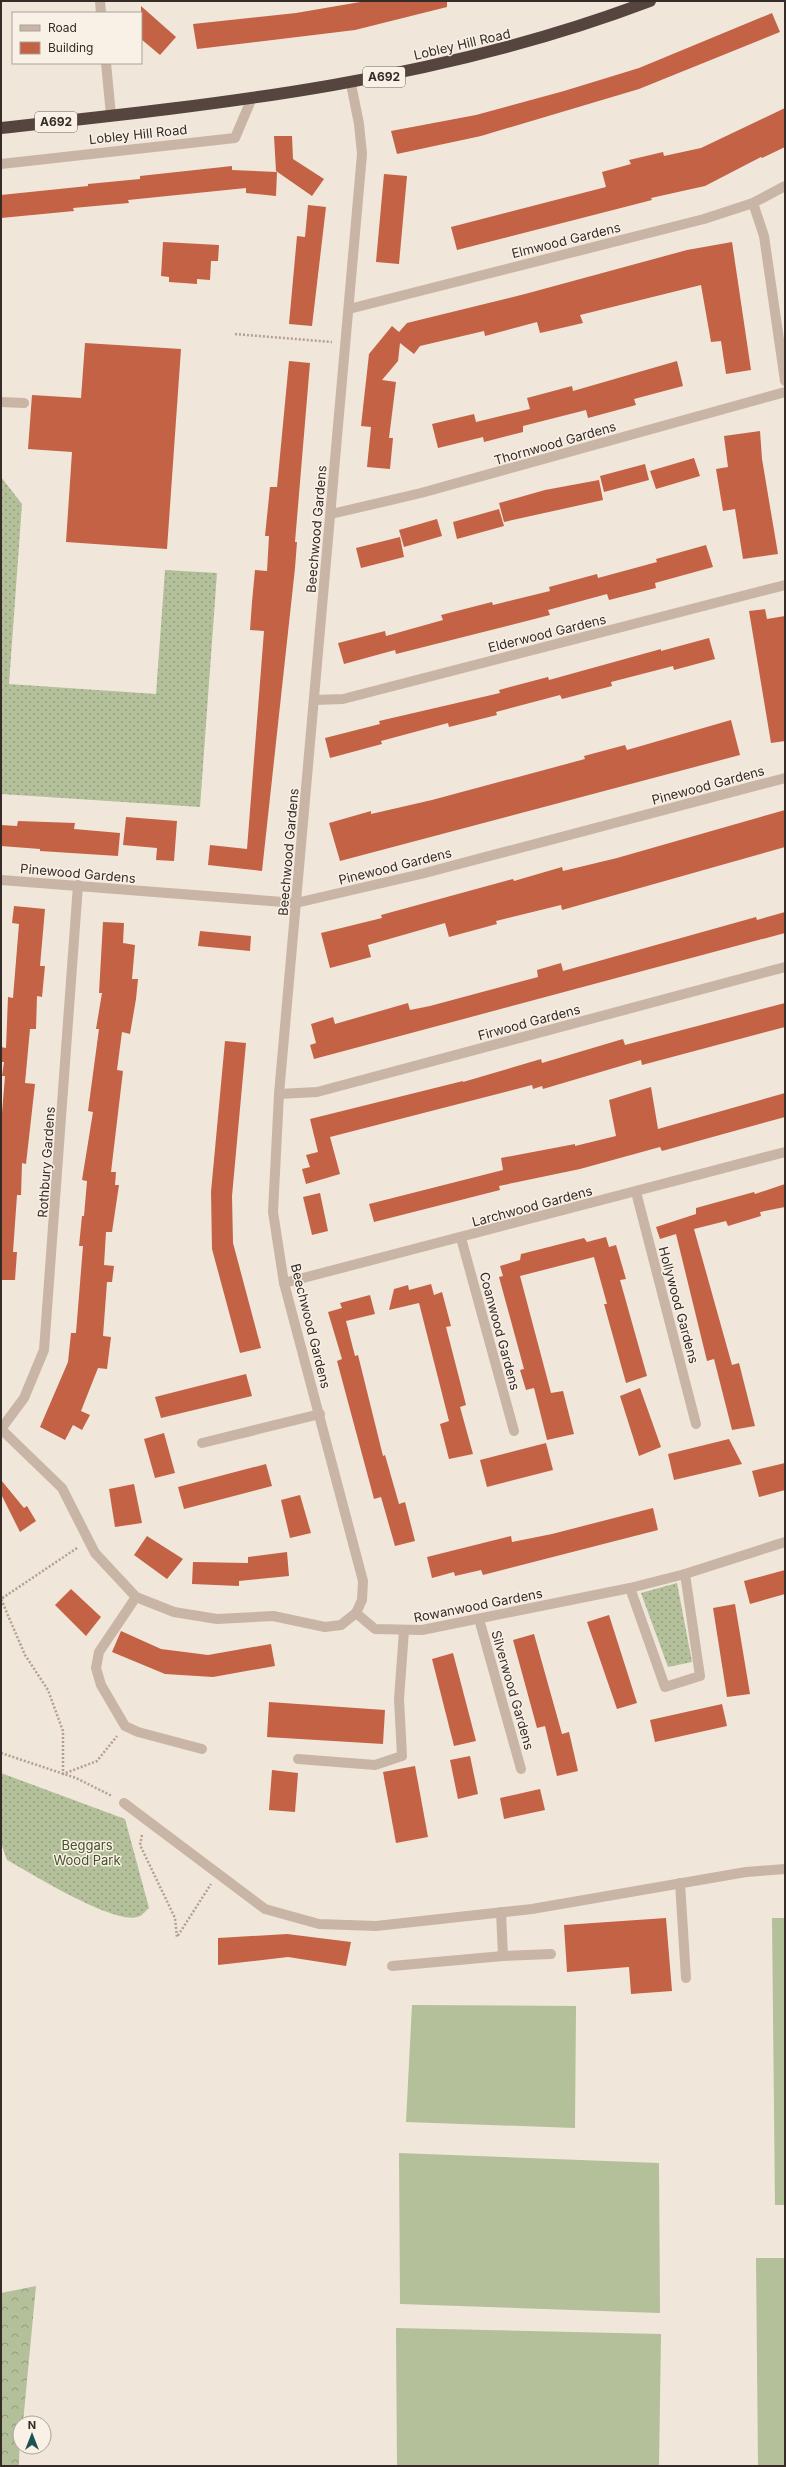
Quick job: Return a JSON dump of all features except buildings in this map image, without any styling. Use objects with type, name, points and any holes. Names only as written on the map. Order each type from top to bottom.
[{"type":"highway","name":"Lobley Hill Road","points":[[1,128],[252,98],[351,84],[449,63],[520,45],[650,1]]},
{"type":"street","points":[[100,1],[101,12]]},
{"type":"street","points":[[106,64],[111,115]]},
{"type":"street","name":"Beechwood Gardens","points":[[351,84],[359,124],[362,154],[315,700],[279,1094],[274,1212],[284,1283],[320,1414],[363,1581],[362,1600],[356,1613]]},
{"type":"street","name":"Lobley Hill Road","points":[[1,164],[234,138],[252,98]]},
{"type":"street","name":"Elmwood Gardens","points":[[349,309],[704,219],[753,203],[785,186]]},
{"type":"street","points":[[753,203],[764,236],[785,381]]},
{"type":"street","name":"Thornwood Gardens","points":[[331,514],[421,494],[785,392]]},
{"type":"street","points":[[1,402],[24,403]]},
{"type":"street","name":"Elderwood Gardens","points":[[315,700],[343,698],[785,585]]},
{"type":"street","name":"Pinewood Gardens","points":[[1,880],[296,903],[421,874],[785,778]]},
{"type":"street","name":"Rothbury Gardens","points":[[1,1429],[24,1398],[44,1350],[78,885]]},
{"type":"street","name":"Firwood Gardens","points":[[279,1094],[317,1092],[785,967]]},
{"type":"street","name":"Larchwood Gardens","points":[[284,1283],[461,1238],[785,1152]]},
{"type":"street","name":"Hollywood Gardens","points":[[636,1192],[696,1424]]},
{"type":"street","name":"Coanwood Gardens","points":[[461,1238],[514,1431]]},
{"type":"street","points":[[202,1443],[320,1414]]},
{"type":"street","points":[[1,1429],[62,1488],[96,1554],[136,1598],[174,1612],[217,1619],[274,1616],[324,1627],[341,1624],[356,1613]]},
{"type":"street","name":"Rowanwood Gardens","points":[[356,1613],[375,1629],[404,1631],[479,1619],[630,1588],[685,1574],[785,1542]]},
{"type":"street","points":[[630,1588],[665,1688],[700,1676],[685,1574]]},
{"type":"street","points":[[136,1598],[99,1652],[96,1668],[101,1685],[125,1726],[138,1732],[202,1749]]},
{"type":"street","name":"Silverwood Gardens","points":[[479,1619],[521,1769]]},
{"type":"street","points":[[298,1759],[375,1766],[402,1756],[399,1699],[404,1631]]},
{"type":"street","points":[[124,1803],[265,1909],[320,1924],[376,1926],[501,1912],[746,1872],[785,1870]]},
{"type":"street","points":[[680,1883],[686,1978]]},
{"type":"street","points":[[501,1912],[504,1956]]},
{"type":"street","points":[[392,1966],[504,1956],[551,1954]]},
{"type":"path","points":[[235,334],[346,344]]},
{"type":"path","points":[[63,1774],[63,1732],[48,1690],[25,1655],[1,1599],[74,1551]]},
{"type":"path","points":[[63,1774],[97,1761],[125,1726]]},
{"type":"path","points":[[1,1753],[63,1774],[124,1803]]},
{"type":"path","points":[[146,1819],[140,1845],[175,1918],[177,1937],[218,1873]]},
{"type":"green space","points":[[1,477],[22,504],[9,684],[156,694],[165,570],[217,573],[200,807],[1,794]]},
{"type":"green space","points":[[677,1583],[692,1662],[668,1667],[641,1593]]},
{"type":"green space","name":"Beggars Wood Park","points":[[1,1773],[125,1819],[149,1908],[140,1916],[129,1918],[113,1914],[74,1897],[7,1860],[1,1843]]},
{"type":"green space","points":[[772,1918],[785,1918],[785,2205],[775,2205]]},
{"type":"green space","points":[[412,2005],[576,2006],[575,2128],[406,2122]]},
{"type":"green space","points":[[399,2153],[659,2163],[660,2313],[400,2304]]},
{"type":"green space","points":[[756,2258],[785,2258],[785,2466],[758,2466]]},
{"type":"green space","points":[[36,2286],[24,2415],[12,2415],[12,2455],[19,2455],[19,2466],[1,2466],[1,2293]]},
{"type":"green space","points":[[396,2328],[661,2334],[659,2466],[397,2466]]}]
